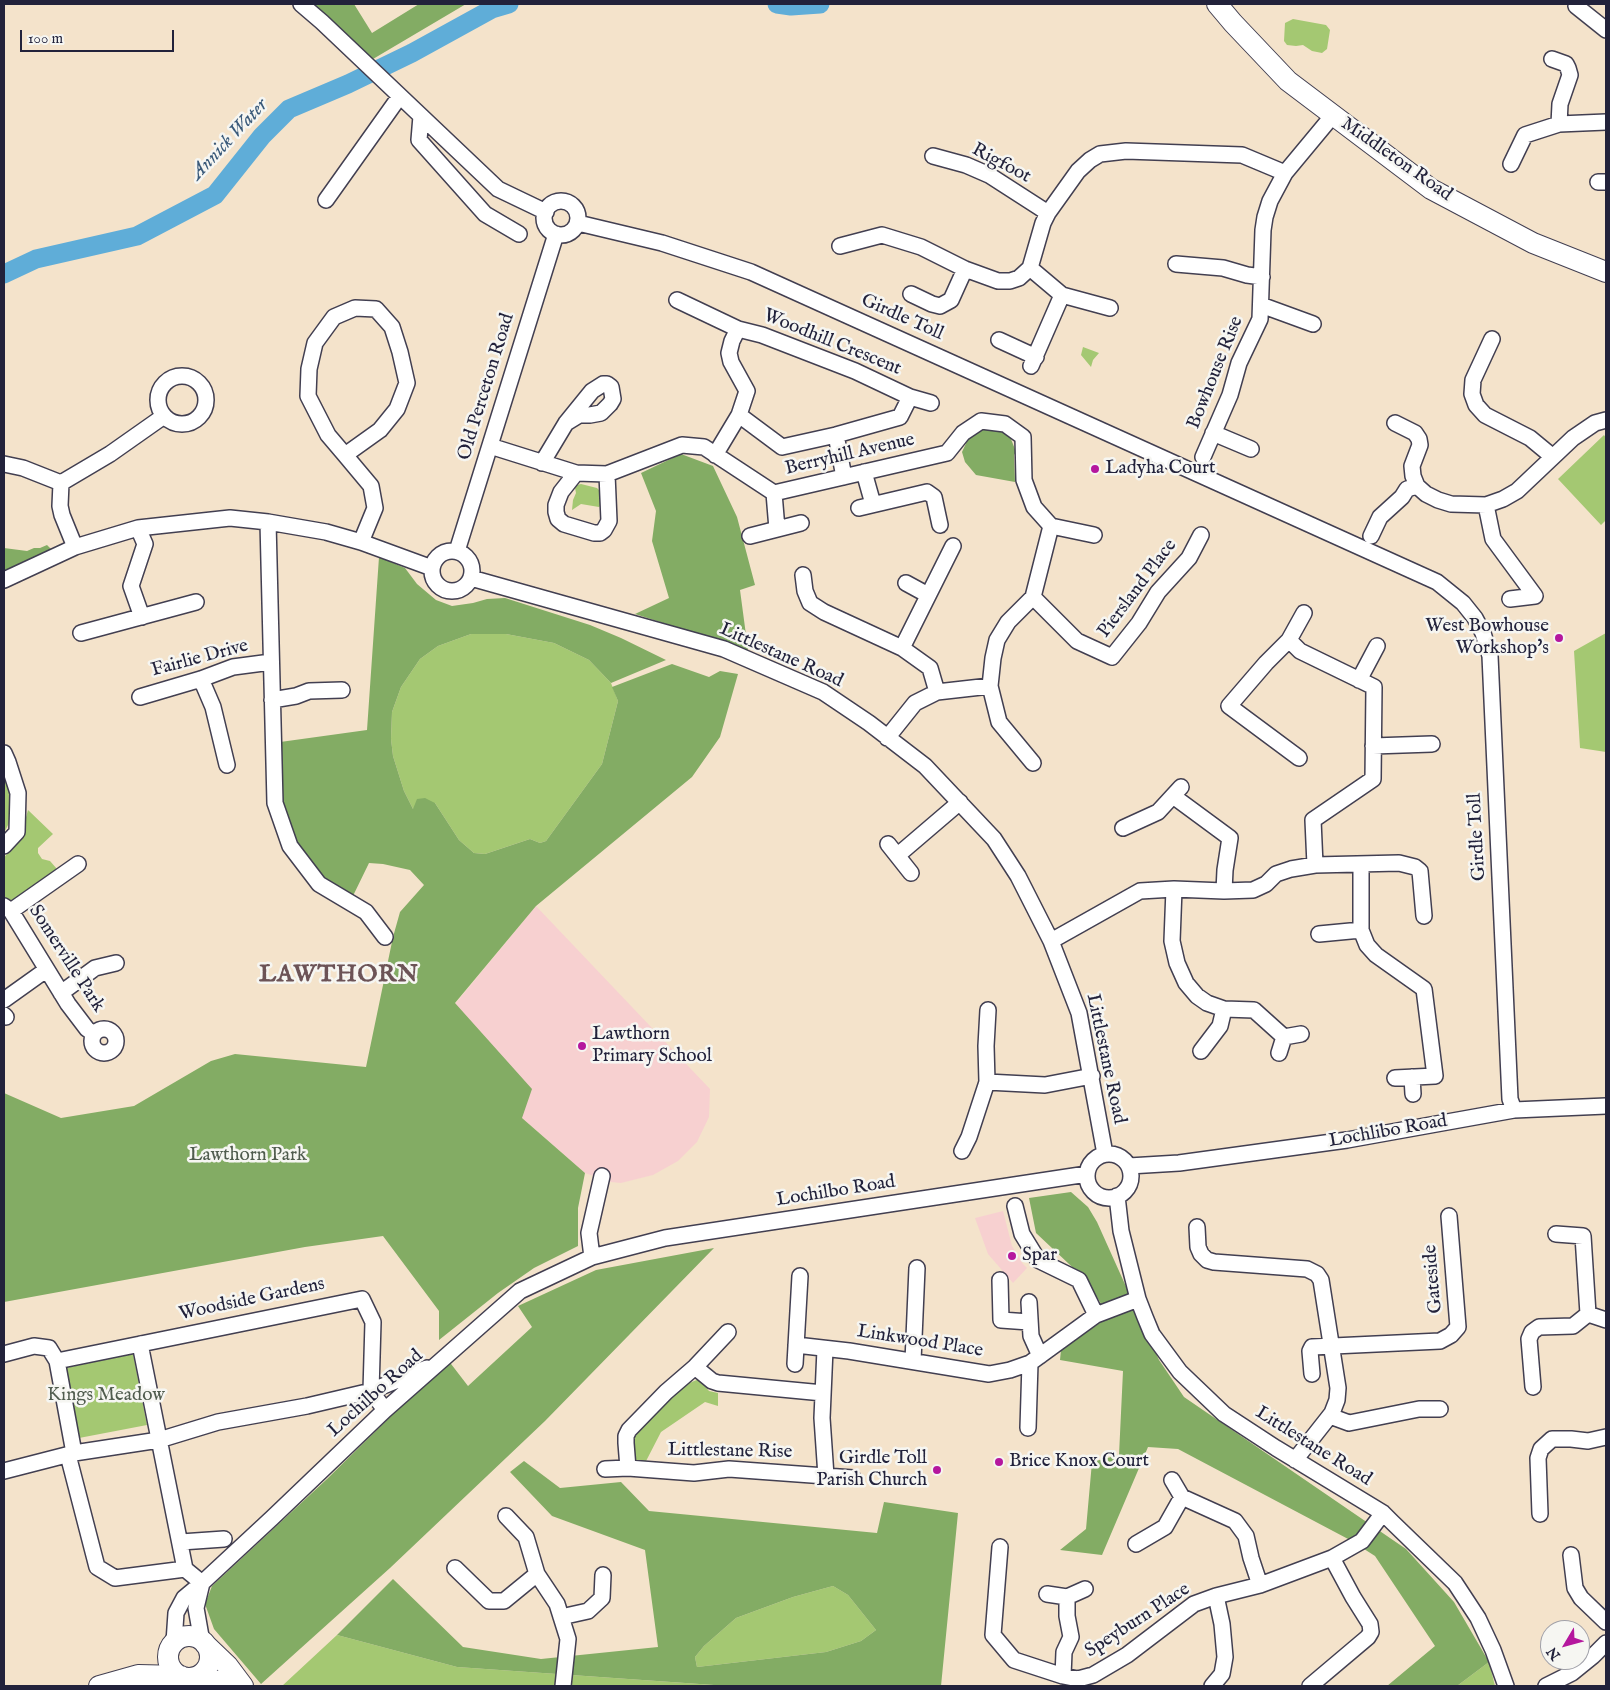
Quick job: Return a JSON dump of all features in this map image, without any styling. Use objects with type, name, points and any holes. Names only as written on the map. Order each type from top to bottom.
[{"type":"main road","name":"Middleton Road","points":[[1217,4],[1288,81],[1431,189],[1533,243],[1606,272]]},
{"type":"main road","points":[[138,1675],[158,1660],[180,1638],[186,1636],[193,1637],[203,1643],[228,1666],[243,1686]]},
{"type":"main road","points":[[172,1645],[168,1662],[176,1673],[188,1677],[201,1674],[208,1663],[209,1656],[203,1643]]},
{"type":"main road","points":[[99,1686],[138,1675],[188,1677],[225,1682],[233,1686]]},
{"type":"street","points":[[301,4],[365,62],[498,189],[546,212]]},
{"type":"street","points":[[1576,6],[1606,30]]},
{"type":"street","points":[[1552,58],[1566,64],[1570,75],[1560,104],[1559,124]]},
{"type":"street","points":[[326,200],[400,96]]},
{"type":"street","name":"Bowhouse Rise","points":[[1203,457],[1230,395],[1239,363],[1260,319],[1265,217],[1270,201],[1285,173],[1334,114]]},
{"type":"street","points":[[420,116],[418,140],[485,214],[519,234]]},
{"type":"street","points":[[1510,164],[1525,135],[1559,124],[1606,122]]},
{"type":"street","points":[[840,246],[882,235],[920,247],[998,281],[1010,281],[1019,278],[1030,268],[1043,223],[1048,213],[1078,171],[1100,154],[1114,152],[1157,152],[1242,155],[1285,173]]},
{"type":"street","name":"Rigfoot","points":[[933,156],[966,165],[989,175],[1048,213]]},
{"type":"street","points":[[463,190],[480,173]]},
{"type":"street","points":[[558,201],[569,203],[578,212],[578,223],[571,232],[562,235],[556,234],[545,223],[546,212],[548,207],[558,201]]},
{"type":"street","name":"Girdle Toll","points":[[578,223],[662,243],[751,272],[1437,582],[1463,603],[1475,618],[1483,633],[1490,656],[1510,1099],[1514,1110]]},
{"type":"street","name":"Old Perceton Road","points":[[457,551],[556,234]]},
{"type":"street","points":[[1176,264],[1212,267],[1247,275],[1262,276]]},
{"type":"street","points":[[911,294],[940,306],[951,300],[965,268]]},
{"type":"street","points":[[1030,268],[1062,295],[1110,308]]},
{"type":"street","points":[[999,340],[1033,362],[1062,295]]},
{"type":"street","name":"Woodhill Crescent","points":[[677,300],[738,329],[762,334],[855,371],[910,397],[930,403]]},
{"type":"street","points":[[1261,305],[1313,324]]},
{"type":"street","points":[[345,455],[380,430],[397,410],[407,384],[392,327],[376,309],[355,308],[334,317],[315,343],[309,369],[308,396],[328,435],[371,486],[375,508],[361,542]]},
{"type":"street","name":"Woodhill Crescent","points":[[738,329],[729,352],[731,362],[747,391],[739,415],[782,447],[836,435],[900,417],[910,397]]},
{"type":"street","points":[[1492,339],[1473,380],[1472,394],[1476,405],[1485,415],[1530,438],[1553,457]]},
{"type":"street","points":[[715,455],[739,415]]},
{"type":"street","points":[[61,483],[110,454],[164,416]]},
{"type":"street","points":[[1395,423],[1415,433],[1419,438],[1420,445],[1412,466],[1417,486],[1426,494],[1438,500],[1468,505],[1486,505],[1503,499],[1517,491],[1573,438],[1596,423],[1606,420]]},
{"type":"street","name":"Berryhill Avenue","points":[[490,446],[576,473],[607,474],[682,445],[704,447],[774,494],[947,453],[963,433],[981,421],[1005,424],[1022,436],[1024,480],[1034,507],[1051,526]]},
{"type":"street","points":[[542,462],[566,422]]},
{"type":"street","points":[[1213,433],[1251,449]]},
{"type":"street","points":[[836,435],[844,477]]},
{"type":"street","points":[[4,464],[23,468],[61,483]]},
{"type":"street","points":[[864,472],[866,506],[927,492],[934,497],[940,526]]},
{"type":"street","points":[[576,473],[561,492],[556,512],[558,519],[564,524],[594,533],[600,533],[604,530],[609,521],[607,474]]},
{"type":"street","points":[[61,483],[60,506],[75,547]]},
{"type":"street","points":[[1371,536],[1380,517],[1402,497],[1407,489],[1417,486]]},
{"type":"street","points":[[774,494],[777,529]]},
{"type":"street","points":[[1486,505],[1493,539],[1535,596],[1510,599]]},
{"type":"street","points":[[4,580],[75,547],[138,528],[230,518],[268,522],[326,532],[361,542],[432,568]]},
{"type":"street","points":[[268,522],[275,803],[290,846],[319,884],[366,912],[385,937]]},
{"type":"street","points":[[750,536],[801,523]]},
{"type":"street","points":[[1033,763],[999,722],[990,686],[997,640],[1008,622],[1033,597],[1051,526],[1094,535]]},
{"type":"street","points":[[138,528],[145,544],[131,586],[142,617]]},
{"type":"street","name":"Piersland Place","points":[[1033,597],[1077,640],[1112,658],[1139,623],[1158,592],[1189,558],[1201,536]]},
{"type":"street","points":[[902,648],[953,546]]},
{"type":"street","points":[[450,551],[457,551],[466,556],[470,562],[472,569],[471,578],[468,584],[456,591],[446,590],[436,582],[432,568],[439,556],[450,551]]},
{"type":"street","points":[[802,576],[810,604],[902,648],[930,668],[936,692]]},
{"type":"street","name":"Littlestane Road","points":[[471,578],[724,649],[823,692],[870,723],[925,766],[994,839],[1018,876],[1051,941],[1079,1013],[1105,1154]]},
{"type":"street","points":[[906,583],[928,595]]},
{"type":"street","points":[[81,633],[196,602]]},
{"type":"street","points":[[1300,758],[1229,706],[1266,663],[1289,640],[1304,613]]},
{"type":"street","points":[[1289,640],[1300,650],[1374,687],[1373,779],[1313,820],[1315,865]]},
{"type":"street","points":[[1360,680],[1377,646]]},
{"type":"street","name":"Fairlie Drive","points":[[140,697],[233,668],[271,662]]},
{"type":"street","points":[[201,679],[213,707],[226,765]]},
{"type":"street","points":[[888,738],[915,703],[936,692],[990,686]]},
{"type":"street","points":[[272,700],[296,696],[309,691],[342,690]]},
{"type":"street","points":[[1374,746],[1432,744]]},
{"type":"street","points":[[4,753],[18,793],[16,832],[4,846]]},
{"type":"street","points":[[1123,828],[1158,812],[1177,792],[1230,838],[1224,891]]},
{"type":"street","points":[[911,873],[893,849],[960,802]]},
{"type":"street","points":[[1051,941],[1140,891],[1174,889],[1253,890],[1266,884],[1276,874],[1291,868],[1315,865],[1399,863],[1415,867],[1420,871],[1424,916]]},
{"type":"street","points":[[8,909],[78,864]]},
{"type":"street","points":[[1361,865],[1361,930],[1366,945],[1376,955],[1424,989],[1441,1075],[1395,1078]]},
{"type":"street","points":[[1174,889],[1172,941],[1177,963],[1186,983],[1197,996],[1224,1009],[1254,1010],[1284,1037]]},
{"type":"street","name":"Somerville Park","points":[[8,909],[61,993],[87,1029],[94,1034]]},
{"type":"street","points":[[1319,934],[1361,930]]},
{"type":"street","points":[[61,993],[95,968],[116,963]]},
{"type":"street","points":[[4,1000],[46,970]]},
{"type":"street","points":[[1200,1052],[1220,1026],[1224,1009]]},
{"type":"street","points":[[962,1151],[987,1082],[988,1010]]},
{"type":"street","points":[[1284,1037],[1301,1034]]},
{"type":"street","points":[[1279,1053],[1284,1037]]},
{"type":"street","points":[[987,1082],[1045,1085],[1092,1076]]},
{"type":"street","points":[[1412,1077],[1413,1094]]},
{"type":"street","name":"Lochlibo Road","points":[[1130,1173],[1171,1164],[1347,1140],[1514,1110],[1606,1106]]},
{"type":"street","points":[[1105,1154],[1116,1154],[1123,1158],[1130,1173],[1129,1186],[1124,1192],[1111,1197],[1098,1195],[1090,1187],[1087,1174],[1093,1160],[1105,1154]]},
{"type":"street","name":"Lochilbo Road","points":[[172,1645],[176,1613],[184,1598],[385,1410],[520,1291],[592,1257],[665,1238],[1087,1174]]},
{"type":"street","points":[[592,1257],[589,1233],[602,1176]]},
{"type":"street","name":"Littlestane Road","points":[[1111,1197],[1138,1298],[1152,1334],[1180,1372],[1224,1414],[1383,1514],[1455,1583],[1478,1618],[1493,1650],[1506,1686]]},
{"type":"street","points":[[1015,1206],[1022,1234],[1038,1260],[1079,1280],[1096,1315]]},
{"type":"street","name":"Gateside","points":[[1331,1346],[1440,1341],[1458,1327],[1449,1216]]},
{"type":"street","points":[[1197,1228],[1198,1247],[1201,1254],[1207,1260],[1307,1269],[1317,1274],[1321,1280],[1338,1388],[1337,1400],[1330,1416],[1295,1460]]},
{"type":"street","points":[[1556,1234],[1583,1236],[1588,1314]]},
{"type":"street","points":[[913,1361],[917,1268]]},
{"type":"street","points":[[795,1364],[800,1276]]},
{"type":"street","points":[[1000,1280],[1001,1320],[1029,1322]]},
{"type":"street","name":"Woodside Gardens","points":[[57,1361],[362,1298],[373,1322],[371,1392]]},
{"type":"street","name":"Linkwood Place","points":[[796,1345],[849,1351],[989,1374],[1010,1370],[1035,1360],[1096,1315],[1138,1298]]},
{"type":"street","points":[[1028,1428],[1035,1360],[1030,1336],[1029,1302]]},
{"type":"street","points":[[1588,1314],[1606,1320]]},
{"type":"street","points":[[1533,1387],[1529,1339],[1532,1332],[1539,1327],[1573,1326],[1588,1314]]},
{"type":"street","points":[[628,1468],[626,1436],[629,1430],[666,1392],[695,1367],[728,1332]]},
{"type":"street","points":[[140,1344],[185,1569],[202,1583],[196,1608],[203,1643]]},
{"type":"street","points":[[4,1354],[34,1346],[49,1348],[57,1361],[71,1454],[96,1567],[115,1578],[185,1569]]},
{"type":"street","points":[[1312,1374],[1310,1351],[1312,1347],[1331,1346]]},
{"type":"street","points":[[825,1349],[822,1418],[826,1476]]},
{"type":"street","points":[[4,1471],[71,1454],[159,1440],[218,1422],[371,1392],[440,1362]]},
{"type":"street","points":[[695,1367],[712,1381],[718,1383],[823,1393]]},
{"type":"street","points":[[371,1392],[385,1410]]},
{"type":"street","points":[[1330,1416],[1350,1423],[1419,1409],[1440,1410]]},
{"type":"street","points":[[1540,1514],[1538,1458],[1541,1448],[1552,1439],[1571,1439],[1588,1442],[1606,1437]]},
{"type":"street","name":"Littlestane Rise","points":[[605,1469],[628,1468],[694,1473],[729,1469],[853,1478]]},
{"type":"street","points":[[1172,1480],[1182,1497],[1235,1522],[1246,1536],[1260,1585]]},
{"type":"street","points":[[1136,1544],[1164,1527],[1182,1497]]},
{"type":"street","name":"Speyburn Place","points":[[1000,1547],[992,1636],[1014,1660],[1078,1679],[1093,1675],[1127,1655],[1194,1604],[1216,1596],[1260,1585],[1332,1558],[1362,1541],[1383,1514]]},
{"type":"street","points":[[506,1516],[526,1538],[537,1574],[557,1604],[568,1639],[564,1683]]},
{"type":"street","points":[[181,1542],[224,1539]]},
{"type":"street","points":[[1571,1555],[1575,1588],[1581,1598],[1606,1622]]},
{"type":"street","points":[[1310,1686],[1368,1637],[1371,1632],[1370,1624],[1332,1558]]},
{"type":"street","points":[[455,1568],[489,1601],[504,1601],[537,1574]]},
{"type":"street","points":[[561,1617],[588,1611],[602,1598],[603,1575]]},
{"type":"street","points":[[1047,1594],[1067,1597],[1085,1589]]},
{"type":"street","points":[[1212,1686],[1222,1674],[1226,1658],[1216,1596]]},
{"type":"street","points":[[1063,1676],[1064,1652],[1072,1637],[1067,1597]]},
{"type":"street","points":[[1546,1686],[1572,1673],[1606,1643]]},
{"type":"shaded area","name":"Lawthorn Primary School","points":[[536,906],[710,1089],[709,1117],[697,1142],[678,1161],[653,1175],[621,1183],[611,1182],[585,1173],[522,1118],[455,1004]]},
{"type":"shaded area","points":[[1003,1211],[1012,1246],[1027,1268],[1013,1283],[988,1254],[975,1218]]},
{"type":"green space","points":[[311,4],[354,4],[372,33],[419,4],[466,4],[373,59]]},
{"type":"green space","points":[[1293,19],[1326,25],[1330,30],[1327,49],[1322,53],[1312,51],[1303,45],[1287,45],[1284,41],[1285,23]]},
{"type":"green space","points":[[1083,347],[1099,353],[1093,360],[1091,367],[1081,355]]},
{"type":"green space","points":[[986,426],[998,428],[1008,434],[1011,439],[1016,452],[1014,455],[1015,482],[976,475],[965,462],[962,452],[969,437]]},
{"type":"green space","points":[[1604,435],[1606,438],[1606,520],[1601,525],[1558,479]]},
{"type":"green space","points":[[681,454],[713,466],[737,517],[755,585],[740,590],[748,650],[635,614],[669,598],[652,541],[656,511],[641,473]]},
{"type":"green space","points":[[581,484],[597,488],[600,491],[601,505],[599,507],[581,504],[572,510],[576,493],[575,488]]},
{"type":"green space","points":[[47,545],[51,549],[47,553],[20,567],[4,571],[4,548],[27,551]]},
{"type":"green space","name":"Lawthorn Park","points":[[379,557],[405,568],[417,584],[436,600],[452,606],[487,599],[505,598],[590,625],[666,660],[611,683],[589,660],[554,643],[506,634],[471,634],[438,646],[420,659],[401,687],[392,712],[391,739],[393,756],[404,791],[413,809],[417,799],[425,798],[435,803],[459,840],[474,853],[485,854],[530,839],[540,843],[546,841],[602,764],[618,701],[612,687],[672,664],[709,677],[720,671],[738,674],[720,737],[692,777],[536,906],[455,1003],[532,1089],[522,1118],[585,1173],[578,1208],[578,1246],[534,1268],[498,1293],[439,1340],[439,1311],[383,1236],[305,1247],[4,1302],[4,1093],[61,1118],[134,1106],[211,1061],[235,1054],[366,1067],[400,912],[424,885],[410,870],[369,863],[350,902],[319,884],[275,803],[273,743],[367,730]]},
{"type":"green space","points":[[1606,633],[1606,752],[1580,748],[1574,651]]},
{"type":"green space","points":[[471,634],[506,634],[554,643],[589,660],[611,683],[618,701],[602,764],[546,841],[540,843],[530,839],[485,854],[474,853],[459,840],[435,803],[413,809],[404,791],[393,756],[391,739],[392,712],[401,687],[420,659],[438,646]]},
{"type":"green space","points":[[4,768],[12,790],[11,819],[4,833]]},
{"type":"green space","points":[[28,810],[53,834],[38,848],[38,853],[42,859],[50,861],[57,869],[57,876],[11,903],[4,900],[4,858],[22,832]]},
{"type":"green space","points":[[1071,1192],[1088,1207],[1097,1222],[1159,1360],[1184,1397],[1406,1549],[1454,1602],[1489,1662],[1457,1686],[1387,1686],[1435,1646],[1375,1556],[1350,1540],[1178,1449],[1148,1447],[1102,1555],[1060,1550],[1086,1529],[1092,1462],[1119,1455],[1123,1371],[1060,1360],[1061,1350],[1107,1318],[1100,1302],[1086,1280],[1036,1233],[1029,1198]]},
{"type":"green space","points":[[714,1248],[545,1421],[390,1568],[261,1684],[214,1629],[205,1604],[212,1586],[327,1479],[448,1360],[468,1386],[532,1327],[518,1306],[596,1270]]},
{"type":"green space","name":"Kings Meadow","points":[[133,1354],[147,1425],[79,1438],[66,1368]]},
{"type":"green space","points":[[699,1379],[709,1391],[718,1393],[718,1406],[705,1402],[661,1432],[644,1465],[635,1464],[630,1439],[681,1385]]},
{"type":"green space","points":[[524,1461],[560,1488],[621,1482],[649,1511],[877,1533],[884,1502],[958,1513],[941,1686],[728,1686],[457,1667],[337,1635],[393,1579],[463,1647],[541,1659],[658,1647],[645,1550],[552,1516],[510,1472]],"holes":[[[833,1586],[848,1595],[876,1630],[861,1641],[826,1652],[697,1667],[695,1657],[704,1646],[736,1618],[793,1597]]]},
{"type":"green space","points":[[833,1586],[848,1595],[876,1630],[861,1641],[826,1652],[697,1667],[695,1657],[704,1646],[736,1618],[793,1597]]},
{"type":"green space","points":[[337,1635],[457,1667],[728,1686],[282,1686]]},
{"type":"green space","points":[[1489,1662],[1495,1686],[1457,1686]]},
{"type":"waterway","name":"Annick Water","points":[[4,274],[36,259],[137,236],[215,195],[262,136],[289,109],[348,84],[412,53],[492,9],[509,4]]},
{"type":"waterway","name":"Annick Water","points":[[777,4],[791,6],[820,4]]},
{"type":"place","name":"Ladyha Court","points":[[1095,469]]},
{"type":"place","name":"West Bowhouse Workshop's","points":[[1559,638]]},
{"type":"place","name":"Lawthorn Primary School","points":[[582,1046]]},
{"type":"place","name":"Spar","points":[[1012,1256]]},
{"type":"place","name":"Brice Knox Court","points":[[999,1462]]},
{"type":"place","name":"Girdle Toll Parish Church","points":[[937,1470]]},
{"type":"district","name":"LAWTHORN","points":[[339,976]]}]
